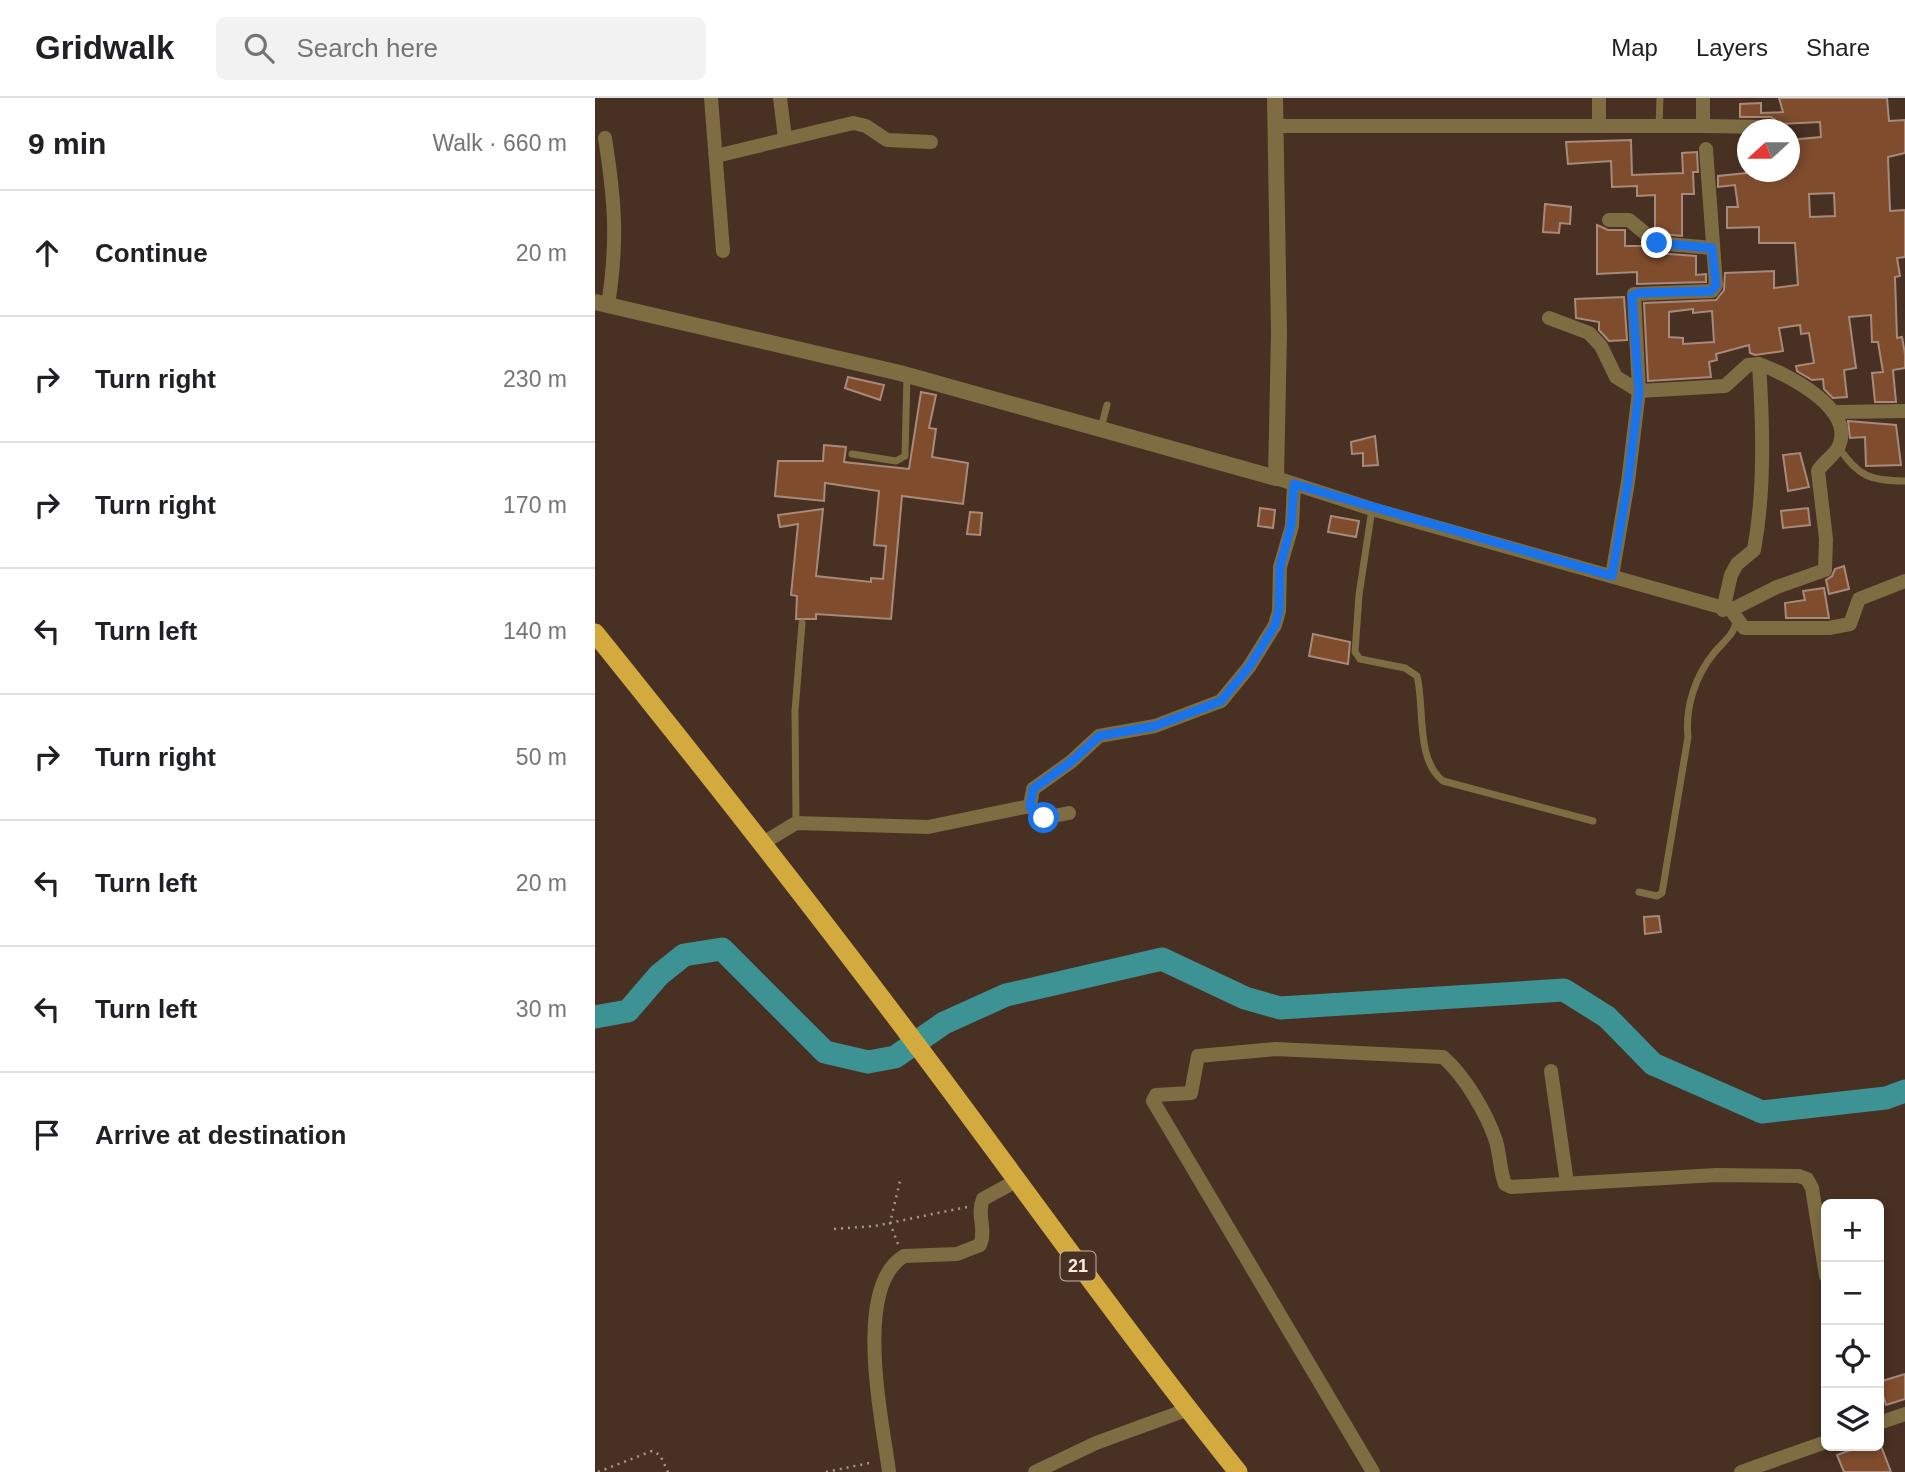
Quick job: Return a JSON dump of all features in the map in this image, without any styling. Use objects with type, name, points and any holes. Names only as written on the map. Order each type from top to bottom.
[{"type":"highway","name":"21","points":[[595,633],[763,843],[1237,1472]]},
{"type":"street","points":[[711,98],[723,251]]},
{"type":"street","points":[[780,98],[785,138]]},
{"type":"street","points":[[1275,98],[1279,320],[1276,478]]},
{"type":"street","points":[[1599,98],[1599,126]]},
{"type":"street","points":[[1703,98],[1703,126]]},
{"type":"street","points":[[716,156],[853,123],[866,126],[887,140],[931,142]]},
{"type":"street","points":[[1275,126],[1737,127]]},
{"type":"street","points":[[605,138],[617,226],[616,254],[601,304],[907,375],[1101,428],[1276,478],[1372,509],[1612,576],[1730,614],[1744,628],[1829,628],[1849,624],[1859,598],[1905,581]]},
{"type":"street","points":[[1612,576],[1628,482],[1639,391],[1632,296],[1639,293],[1711,291],[1716,285],[1706,149]]},
{"type":"street","points":[[1609,220],[1629,220],[1657,243],[1712,248]]},
{"type":"street","points":[[1549,318],[1589,332],[1601,346],[1616,377],[1639,391],[1725,386],[1748,365],[1759,363],[1822,399],[1836,412],[1841,433],[1839,448],[1818,471],[1826,539],[1825,570],[1777,587],[1730,614]]},
{"type":"street","points":[[1730,614],[1731,575],[1737,564],[1754,550],[1758,528],[1762,405],[1759,363]]},
{"type":"street","points":[[1836,412],[1905,411]]},
{"type":"street","points":[[1030,807],[1033,789],[1072,761],[1099,736],[1155,726],[1213,706],[1249,667],[1275,625],[1279,611],[1279,576],[1291,526],[1294,484]]},
{"type":"street","points":[[763,843],[796,823],[928,827],[1030,807],[1044,818],[1069,813]]},
{"type":"street","points":[[1373,1472],[1155,1105],[1154,1098],[1191,1093],[1195,1060],[1203,1055],[1276,1049],[1443,1057],[1468,1089],[1490,1129],[1506,1184],[1567,1184],[1716,1175],[1799,1176],[1807,1179],[1812,1188],[1824,1262]]},
{"type":"street","points":[[1551,1071],[1567,1184]]},
{"type":"street","points":[[888,1466],[873,1335],[875,1312],[886,1280],[897,1260],[904,1256],[957,1254],[980,1245],[983,1230],[980,1205],[983,1199],[1016,1181]]},
{"type":"street","points":[[1035,1472],[1096,1443],[1189,1409]]},
{"type":"street","points":[[1884,1421],[1905,1414]]},
{"type":"street","points":[[1741,1472],[1821,1444]]},
{"type":"lane","points":[[1659,126],[1660,98]]},
{"type":"lane","points":[[852,454],[896,461],[905,456],[907,375]]},
{"type":"lane","points":[[1101,428],[1107,405]]},
{"type":"lane","points":[[1839,448],[1854,470],[1864,477],[1905,481]]},
{"type":"lane","points":[[1372,509],[1359,595],[1355,652],[1360,659],[1405,668],[1417,676],[1428,758],[1436,775],[1443,781],[1593,821]]},
{"type":"lane","points":[[1639,891],[1657,896],[1662,893],[1688,737],[1686,720],[1691,700],[1708,662],[1733,632],[1730,614]]},
{"type":"lane","points":[[796,823],[794,733],[802,623]]},
{"type":"path","points":[[900,1181],[890,1223],[904,1256]]},
{"type":"path","points":[[834,1229],[890,1223],[980,1205]]},
{"type":"path","points":[[598,1472],[652,1451],[660,1455],[669,1472]]},
{"type":"path","points":[[826,1472],[888,1466]]},
{"type":"building","points":[[1779,98],[1887,98],[1889,121],[1905,120],[1905,153],[1888,157],[1890,211],[1905,210],[1905,257],[1897,258],[1900,276],[1895,277],[1897,338],[1902,337],[1905,368],[1893,370],[1896,402],[1875,402],[1872,373],[1883,372],[1878,342],[1872,342],[1871,315],[1849,317],[1856,368],[1844,370],[1847,397],[1833,398],[1824,389],[1823,379],[1812,380],[1797,371],[1796,366],[1814,363],[1809,333],[1801,334],[1800,325],[1779,328],[1783,351],[1755,355],[1750,353],[1749,345],[1716,354],[1717,360],[1709,362],[1711,377],[1648,381],[1644,303],[1716,300],[1724,290],[1725,273],[1774,271],[1774,288],[1798,285],[1795,243],[1759,243],[1759,227],[1727,228],[1727,207],[1738,207],[1735,185],[1718,187],[1718,176],[1737,174],[1737,182],[1800,182],[1800,139],[1821,137],[1820,122],[1800,123],[1800,119],[1740,117],[1740,104],[1761,103],[1761,113],[1783,112]],"holes":[[[1834,193],[1835,216],[1810,217],[1809,194]],[[1693,309],[1693,313],[1712,311],[1714,342],[1683,344],[1683,338],[1669,337],[1669,312]]]},
{"type":"building","points":[[1631,140],[1632,175],[1683,173],[1682,153],[1697,152],[1698,172],[1693,172],[1694,194],[1682,194],[1682,236],[1661,234],[1655,229],[1655,195],[1637,196],[1637,186],[1612,187],[1611,161],[1568,164],[1566,142]]},
{"type":"building","points":[[1545,204],[1571,207],[1570,224],[1560,223],[1559,233],[1543,232]]},
{"type":"building","points":[[1597,225],[1608,230],[1625,230],[1625,246],[1646,246],[1656,253],[1696,256],[1696,275],[1706,274],[1706,282],[1637,284],[1637,272],[1597,274]]},
{"type":"building","points":[[1624,297],[1627,340],[1609,341],[1599,330],[1599,322],[1576,318],[1575,299]]},
{"type":"building","points":[[848,377],[884,385],[880,400],[845,388]]},
{"type":"building","points":[[921,392],[936,395],[929,428],[936,429],[932,457],[968,463],[963,504],[902,496],[891,619],[816,614],[816,619],[796,619],[797,596],[791,595],[798,524],[780,527],[778,515],[823,509],[816,576],[871,582],[871,578],[883,579],[886,546],[874,545],[879,491],[825,483],[824,501],[775,496],[778,461],[823,461],[824,445],[846,447],[844,462],[909,469]]},
{"type":"building","points":[[1848,421],[1896,425],[1901,465],[1866,466],[1865,437],[1850,438]]},
{"type":"building","points":[[1375,436],[1378,465],[1363,466],[1363,453],[1352,454],[1351,442]]},
{"type":"building","points":[[1800,453],[1809,487],[1788,491],[1783,455]]},
{"type":"building","points":[[1260,508],[1275,510],[1273,528],[1258,526]]},
{"type":"building","points":[[1808,508],[1810,525],[1783,528],[1781,511]]},
{"type":"building","points":[[970,512],[982,513],[980,535],[967,534]]},
{"type":"building","points":[[1331,516],[1359,521],[1356,537],[1328,532]]},
{"type":"building","points":[[1844,566],[1849,589],[1829,594],[1826,580],[1832,576],[1835,569]]},
{"type":"building","points":[[1824,588],[1829,618],[1786,618],[1785,603],[1805,600],[1803,591]]},
{"type":"building","points":[[1313,634],[1350,642],[1348,664],[1309,656]]},
{"type":"building","points":[[1659,916],[1661,932],[1645,934],[1644,917]]},
{"type":"building","points":[[1905,1374],[1905,1399],[1886,1405],[1884,1380]]},
{"type":"building","points":[[1848,1451],[1883,1451],[1891,1472],[1844,1472],[1837,1455]]},
{"type":"waterway","points":[[595,1017],[628,1011],[659,975],[684,955],[722,949],[825,1052],[868,1062],[895,1057],[944,1023],[1006,995],[1162,959],[1245,998],[1280,1008],[1564,990],[1607,1017],[1653,1064],[1762,1112],[1886,1098],[1905,1091]]},
{"type":"route","points":[[1044,818],[1030,807],[1033,789],[1072,761],[1089,743],[1109,733],[1155,726],[1213,706],[1221,701],[1249,667],[1275,625],[1279,611],[1280,567],[1291,526],[1294,484],[1372,509],[1612,576],[1628,482],[1639,391],[1632,296],[1639,293],[1711,291],[1716,285],[1712,248],[1657,243]]}]
